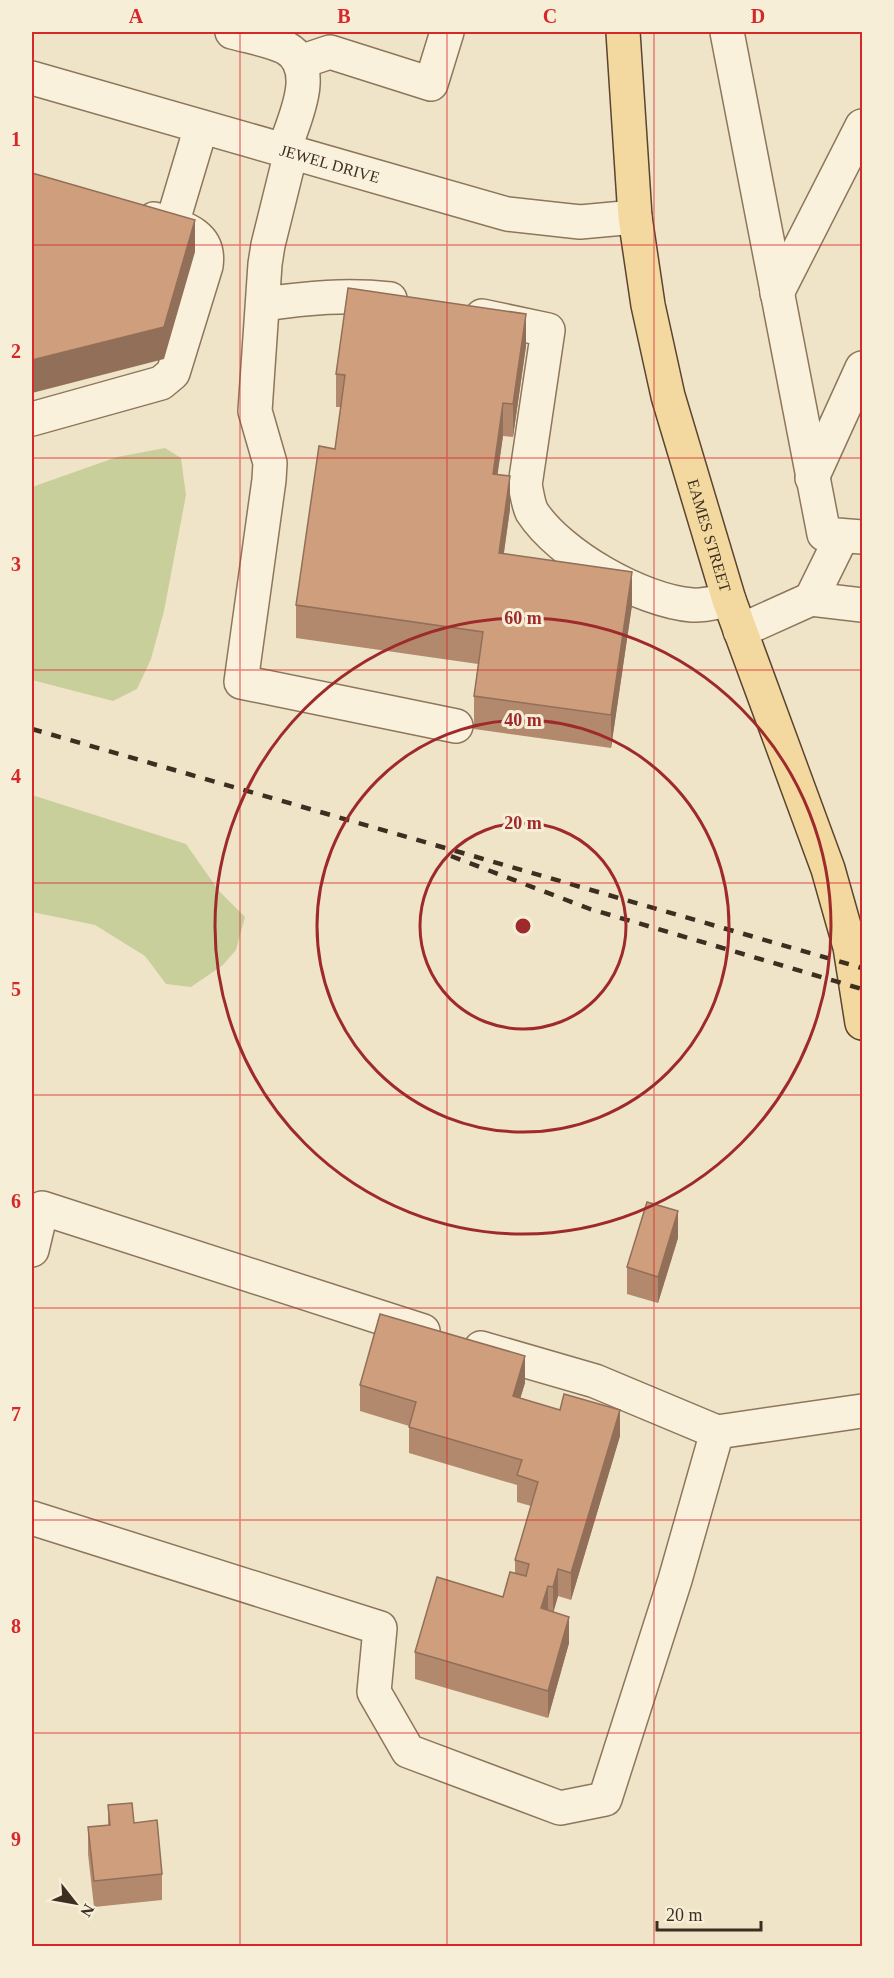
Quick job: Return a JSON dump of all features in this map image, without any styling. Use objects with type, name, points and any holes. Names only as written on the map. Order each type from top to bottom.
[{"type":"main road","name":"EAMES STREET","points":[[623,32],[635,217],[648,305],[668,396],[729,600],[828,869],[850,947],[862,1023]]},
{"type":"street","points":[[232,32],[284,48],[300,62],[304,75],[268,245],[255,411],[270,463],[269,480],[241,682],[456,726]]},
{"type":"street","points":[[300,62],[330,52],[431,84],[447,32]]},
{"type":"street","points":[[728,32],[824,534],[852,536],[811,599]]},
{"type":"street","name":"JEWEL DRIVE","points":[[32,78],[507,214],[580,222],[635,217]]},
{"type":"street","points":[[777,293],[862,126]]},
{"type":"street","points":[[172,224],[201,127]]},
{"type":"street","points":[[32,419],[161,383],[173,373],[206,266],[207,255],[204,243],[196,234],[128,211]]},
{"type":"street","points":[[264,304],[319,296],[357,295],[420,302]]},
{"type":"street","points":[[455,310],[548,330],[525,485],[531,510],[550,534],[595,567],[641,592],[694,606],[729,600]]},
{"type":"street","points":[[812,478],[862,368]]},
{"type":"street","points":[[740,631],[811,599],[862,605]]},
{"type":"street","points":[[32,1250],[42,1208],[400,1324],[595,1381],[717,1432],[862,1411]]},
{"type":"street","points":[[32,1518],[380,1628],[374,1692],[408,1751],[560,1808],[605,1799],[675,1580],[717,1432]]},
{"type":"green space","points":[[165,448],[181,458],[186,495],[164,611],[151,659],[137,689],[113,701],[32,680],[32,487],[117,457]]},
{"type":"green space","points":[[32,795],[186,844],[219,891],[245,917],[236,950],[223,965],[191,987],[166,984],[145,956],[95,925],[32,912]]},
{"type":"building","points":[[32,173],[195,220],[164,327],[32,360]]},
{"type":"building","points":[[348,288],[526,314],[513,404],[503,403],[493,474],[510,476],[499,553],[632,572],[611,715],[474,696],[483,632],[296,605],[319,446],[335,449],[345,375],[336,374]]},
{"type":"building","points":[[647,1202],[678,1211],[658,1277],[627,1267]]},
{"type":"building","points":[[380,1314],[525,1356],[513,1396],[560,1410],[564,1394],[620,1410],[571,1573],[558,1569],[553,1587],[548,1586],[541,1608],[569,1617],[548,1691],[415,1652],[437,1577],[503,1597],[510,1572],[526,1576],[529,1564],[515,1560],[538,1482],[517,1475],[522,1460],[409,1427],[416,1402],[360,1385]]},
{"type":"building","points":[[132,1803],[134,1823],[157,1820],[162,1874],[94,1881],[88,1827],[110,1825],[108,1805]]},
{"type":"railway","points":[[32,729],[862,968]]},
{"type":"railway","points":[[451,856],[590,909],[862,989]]}]
